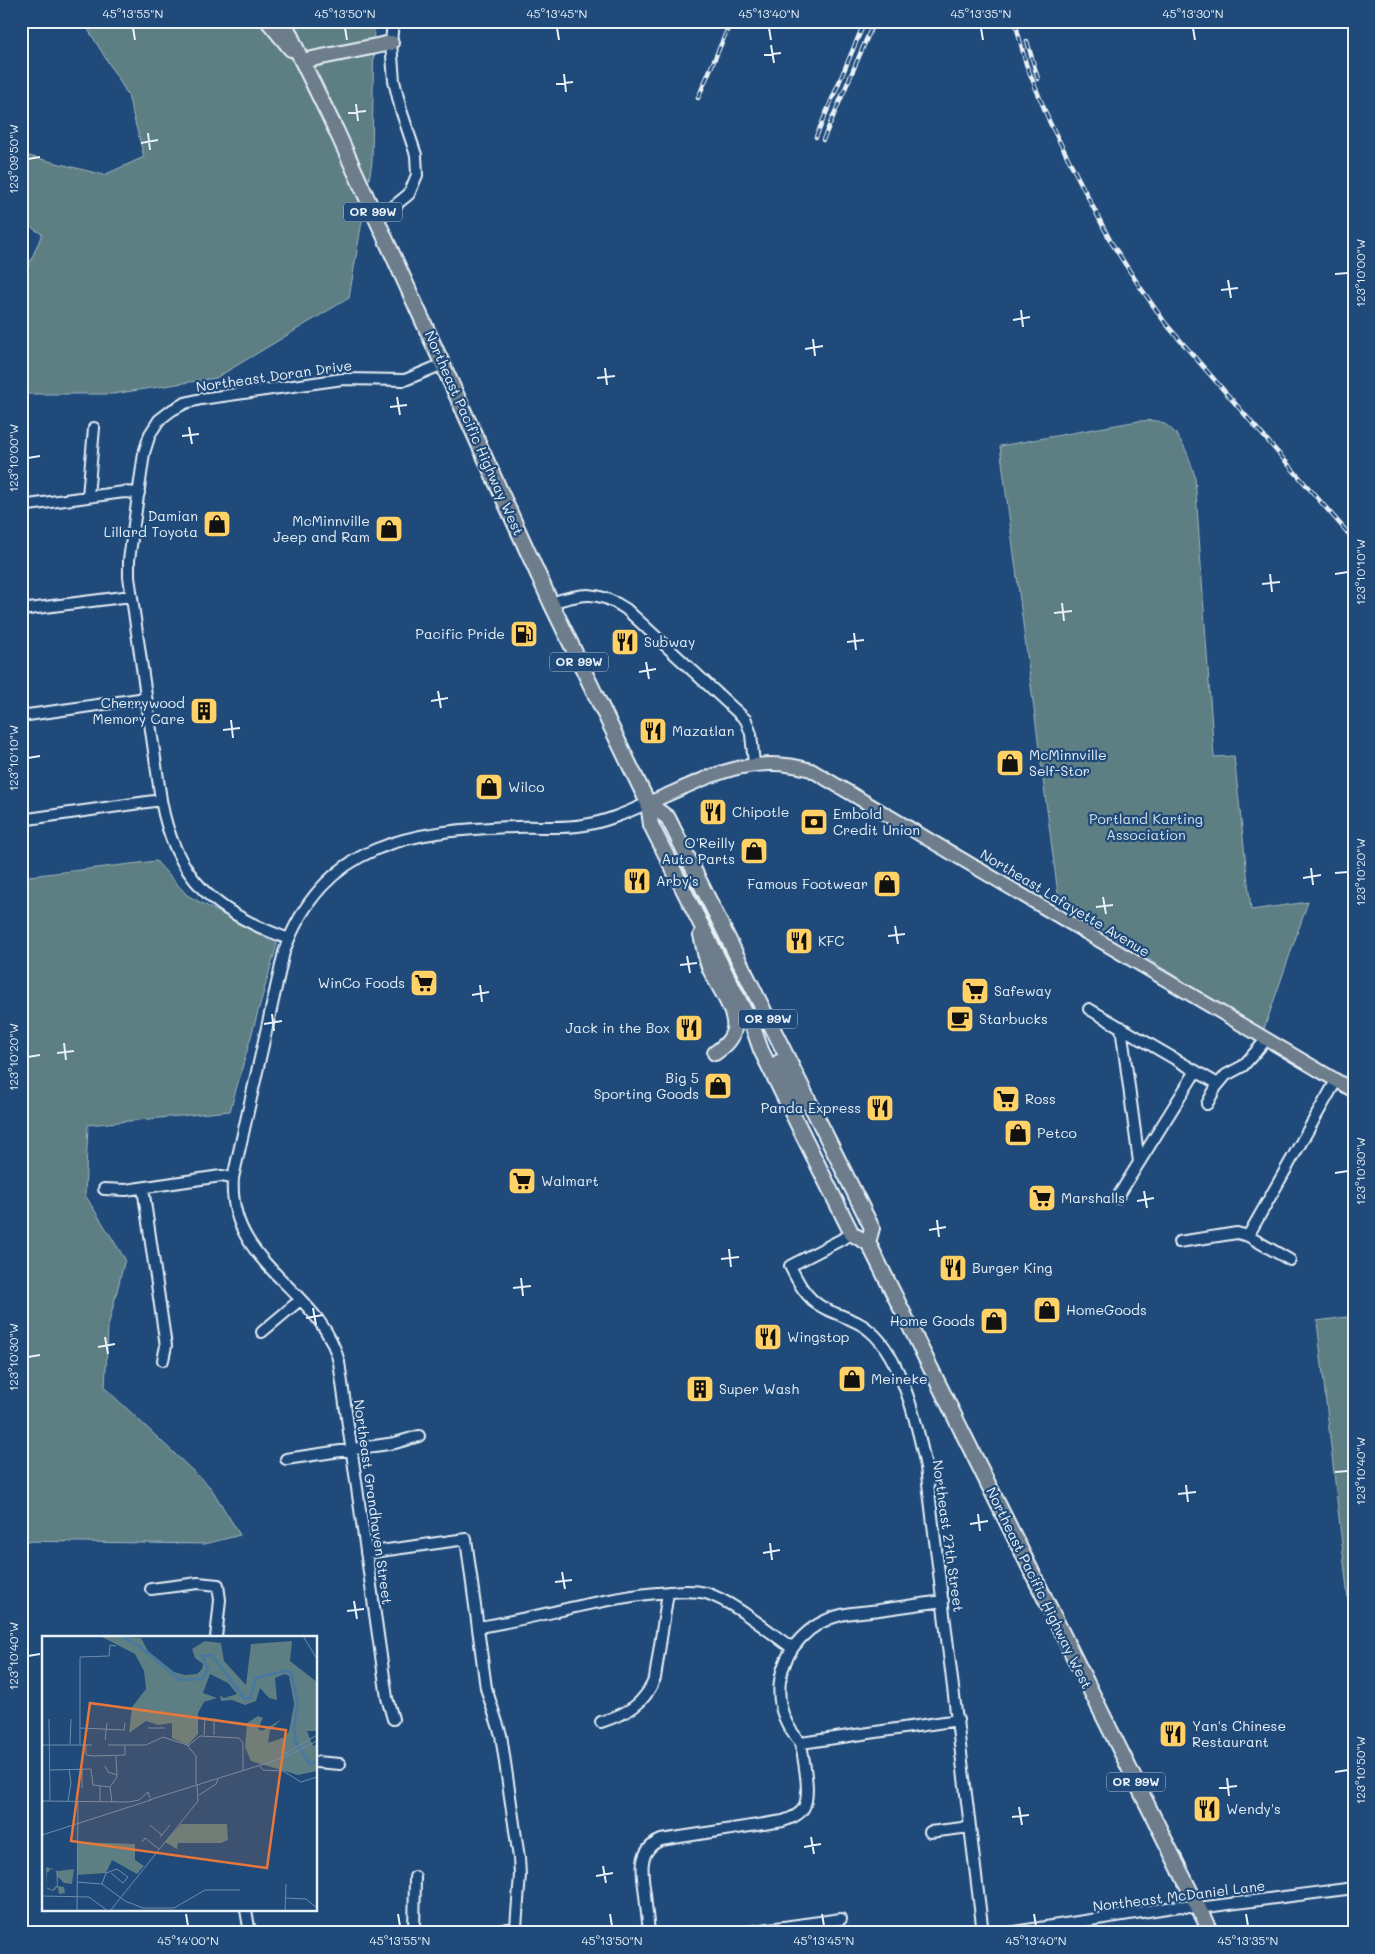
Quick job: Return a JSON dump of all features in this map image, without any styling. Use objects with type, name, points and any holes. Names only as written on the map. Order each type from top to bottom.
[{"type":"highway","name":"OR 99W","points":[[268,21],[302,61]]},
{"type":"highway","name":"OR 99W","points":[[284,21],[302,61]]},
{"type":"highway","points":[[302,61],[391,43]]},
{"type":"highway","name":"Northeast Pacific Highway West","points":[[302,61],[336,130],[551,603],[648,803],[651,825],[754,1030],[761,1050],[852,1234]]},
{"type":"highway","name":"Northeast Pacific Highway West","points":[[648,803],[668,818],[872,1228],[868,1243],[1211,1933]]},
{"type":"highway","points":[[698,917],[706,959],[733,1013],[735,1023],[734,1033],[729,1042],[716,1053]]},
{"type":"highway","points":[[708,937],[723,951],[759,1023],[768,1033],[775,1034]]},
{"type":"highway","points":[[761,1050],[772,1054],[776,1058],[792,1091],[811,1107]]},
{"type":"highway","points":[[852,1234],[868,1243]]},
{"type":"main road","name":"Northeast Lafayette Avenue","points":[[648,803],[710,776],[754,764],[792,764],[811,770],[828,778],[1039,906],[1354,1091]]},
{"type":"street","points":[[377,220],[409,194],[417,175],[416,155],[401,110],[394,81],[391,43],[393,21]]},
{"type":"street","name":"Northeast Doran Drive","points":[[289,939],[249,923],[221,906],[195,882],[178,856],[169,834],[160,800],[131,596],[129,560],[144,453],[150,434],[159,420],[185,403],[343,378],[404,380],[443,364]]},
{"type":"street","points":[[88,496],[94,428]]},
{"type":"street","points":[[21,506],[124,492],[139,493]]},
{"type":"street","points":[[551,603],[570,597],[596,594],[626,609],[746,720],[751,734],[754,764]]},
{"type":"street","points":[[21,610],[131,596]]},
{"type":"street","points":[[21,716],[146,698]]},
{"type":"street","points":[[21,820],[160,800]]},
{"type":"street","name":"Northeast Grandhaven Street","points":[[393,1719],[387,1698],[336,1348],[324,1327],[256,1252],[245,1236],[236,1217],[232,1194],[233,1178],[284,952],[309,901],[321,886],[349,863],[373,850],[420,837],[485,828],[563,828],[587,825],[628,812],[648,803]]},
{"type":"street","points":[[1089,1009],[1218,1084]]},
{"type":"street","points":[[1121,1027],[1139,1162]]},
{"type":"street","points":[[1207,1104],[1218,1084],[1226,1075],[1243,1066],[1266,1040]]},
{"type":"street","points":[[1117,1198],[1196,1071]]},
{"type":"street","points":[[1248,1236],[1336,1081]]},
{"type":"street","points":[[104,1189],[126,1190],[222,1176],[233,1178]]},
{"type":"street","points":[[143,1188],[166,1346],[163,1360]]},
{"type":"street","points":[[1180,1242],[1237,1233],[1248,1236],[1290,1260]]},
{"type":"street","name":"Northeast 27th Street","points":[[852,1234],[790,1266],[801,1287],[814,1302],[823,1308],[858,1323],[870,1331],[882,1344],[895,1366],[913,1414],[921,1443],[943,1601],[983,1933]]},
{"type":"street","points":[[262,1332],[300,1300]]},
{"type":"street","points":[[286,1459],[396,1443],[419,1436]]},
{"type":"street","points":[[366,1553],[466,1539],[486,1688],[501,1734],[520,1874],[516,1927],[490,1933]]},
{"type":"street","points":[[151,1589],[198,1583],[218,1585],[220,1600],[216,1636]]},
{"type":"street","points":[[478,1627],[516,1621],[609,1600],[690,1591],[705,1593],[722,1600],[792,1648]]},
{"type":"street","points":[[601,1722],[628,1712],[646,1696],[651,1688],[655,1678],[668,1592]]},
{"type":"street","points":[[649,1933],[641,1871],[644,1854],[648,1849],[662,1840],[783,1821],[799,1813],[804,1807],[807,1792],[801,1743],[790,1730],[782,1714],[778,1694],[782,1671],[792,1648],[809,1630],[824,1620],[842,1615],[943,1601]]},
{"type":"street","points":[[801,1743],[958,1720]]},
{"type":"street","points":[[318,1762],[340,1764]]},
{"type":"street","points":[[930,1832],[970,1827]]},
{"type":"street","points":[[414,1933],[415,1877]]},
{"type":"street","name":"Northeast McDaniel Lane","points":[[1008,1933],[1180,1906],[1198,1908],[1354,1888]]},
{"type":"street","points":[[246,1912],[250,1933]]},
{"type":"street","points":[[741,1933],[841,1919]]},
{"type":"green space","points":[[83,21],[374,21],[372,162],[349,298],[216,378],[113,394],[21,394],[21,271],[26,272],[42,234],[21,221],[21,154],[104,175],[144,157],[128,95]]},
{"type":"green space","name":"Portland Karting Association","points":[[1138,421],[1158,421],[1172,430],[1183,444],[1195,477],[1214,757],[1234,756],[1251,910],[1308,902],[1263,1032],[1059,902],[1000,446]]},
{"type":"green space","points":[[156,861],[187,895],[277,944],[230,1111],[88,1125],[85,1195],[125,1259],[108,1327],[105,1388],[211,1488],[240,1535],[205,1544],[21,1541],[21,877]]},
{"type":"green space","points":[[1354,1316],[1354,1652],[1317,1321]]},
{"type":"railway","points":[[698,98],[731,21]]},
{"type":"railway","points":[[816,137],[865,21]]},
{"type":"railway","points":[[1015,21],[1026,64],[1050,123],[1111,242],[1138,284],[1166,324],[1354,540]]},
{"type":"railway","points":[[823,140],[873,24]]},
{"type":"railway","points":[[1027,41],[1038,79]]},
{"type":"place","name":"Damian Lillard Toyota","points":[[217,524]]},
{"type":"place","name":"McMinnville Jeep and Ram","points":[[389,529]]},
{"type":"place","name":"Pacific Pride","points":[[524,634]]},
{"type":"place","name":"Subway","points":[[625,642]]},
{"type":"place","name":"Cherrywood Memory Care","points":[[204,711]]},
{"type":"place","name":"Mazatlan","points":[[653,731]]},
{"type":"place","name":"McMinnville Self-Stor","points":[[1010,763]]},
{"type":"place","name":"Wilco","points":[[489,787]]},
{"type":"place","name":"Chipotle","points":[[713,812]]},
{"type":"place","name":"Embold Credit Union","points":[[814,822]]},
{"type":"place","name":"O'Reilly Auto Parts","points":[[754,851]]},
{"type":"place","name":"Arby's","points":[[637,881]]},
{"type":"place","name":"Famous Footwear","points":[[887,884]]},
{"type":"place","name":"KFC","points":[[799,941]]},
{"type":"place","name":"WinCo Foods","points":[[424,983]]},
{"type":"place","name":"Safeway","points":[[975,991]]},
{"type":"place","name":"Starbucks","points":[[960,1019]]},
{"type":"place","name":"Jack in the Box","points":[[689,1028]]},
{"type":"place","name":"Big 5 Sporting Goods","points":[[718,1086]]},
{"type":"place","name":"Ross","points":[[1006,1099]]},
{"type":"place","name":"Panda Express","points":[[880,1108]]},
{"type":"place","name":"Petco","points":[[1018,1133]]},
{"type":"place","name":"Walmart","points":[[522,1181]]},
{"type":"place","name":"Marshalls","points":[[1042,1198]]},
{"type":"place","name":"Burger King","points":[[953,1268]]},
{"type":"place","name":"HomeGoods","points":[[1047,1310]]},
{"type":"place","name":"Home Goods","points":[[994,1321]]},
{"type":"place","name":"Wingstop","points":[[768,1337]]},
{"type":"place","name":"Meineke","points":[[852,1379]]},
{"type":"place","name":"Super Wash","points":[[700,1389]]},
{"type":"place","name":"Yan's Chinese Restaurant","points":[[1173,1734]]},
{"type":"place","name":"Wendy's","points":[[1207,1809]]}]
